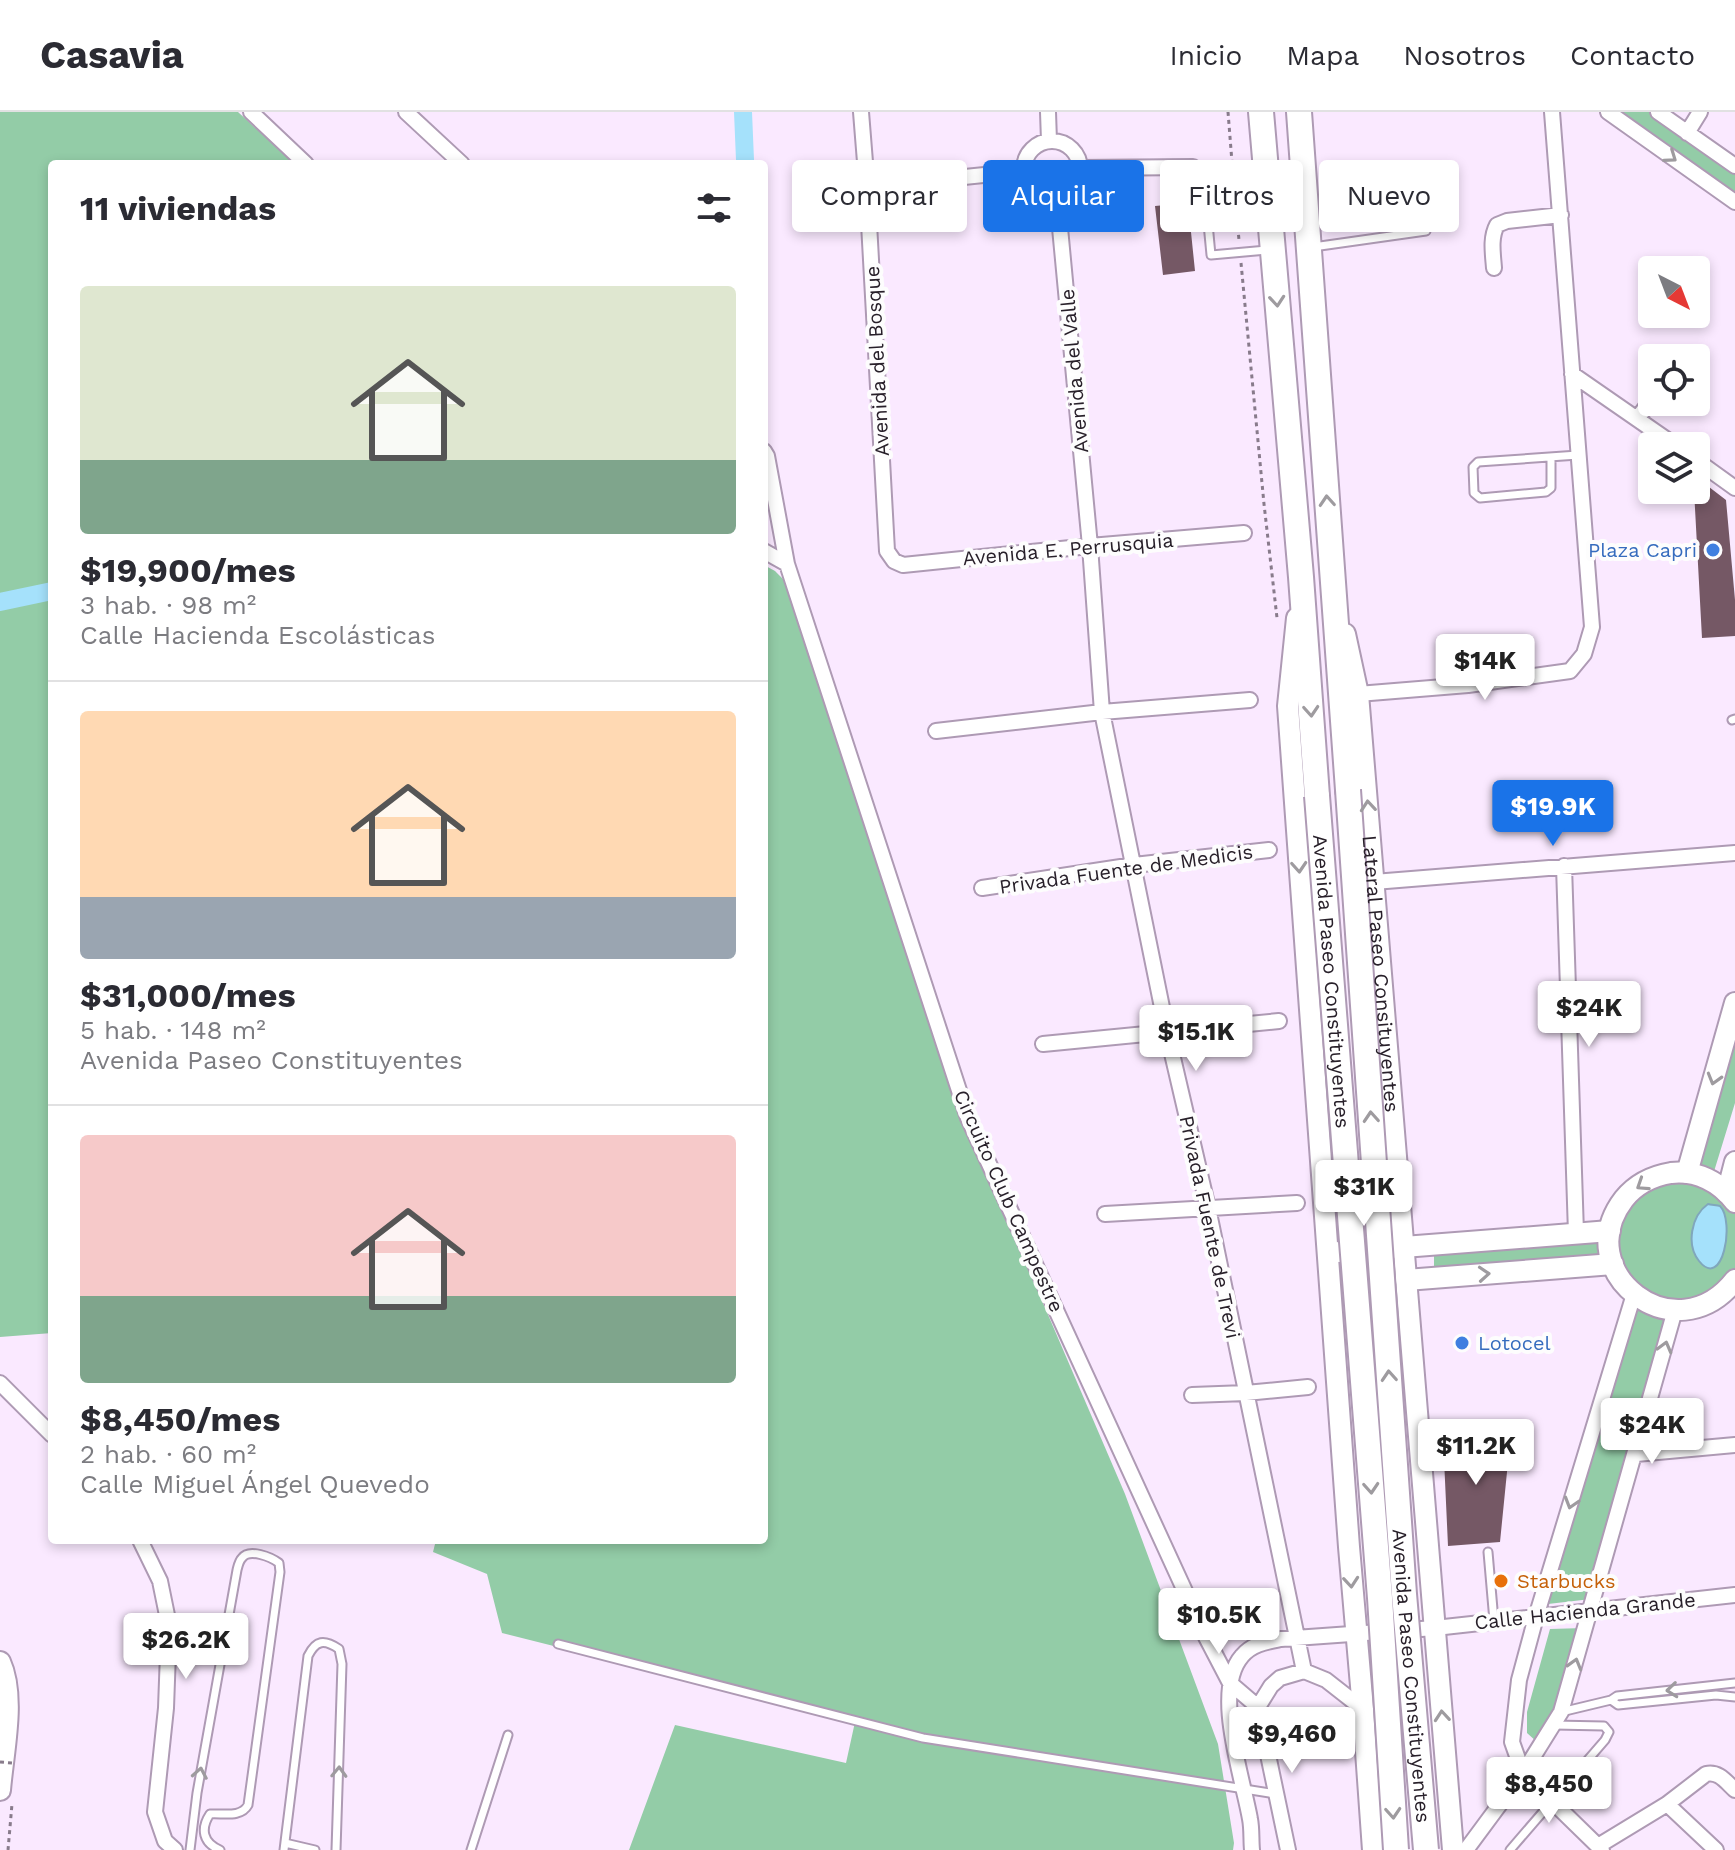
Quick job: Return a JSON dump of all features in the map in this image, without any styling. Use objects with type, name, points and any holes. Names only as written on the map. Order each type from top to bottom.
[{"type":"highway","name":"Avenida Paseo Constituyentes","points":[[1261,112],[1265,160]]},
{"type":"highway","name":"Avenida Paseo Constituyentes","points":[[1299,112],[1404,1594],[1426,1850]]},
{"type":"highway","name":"Avenida Paseo Constituyentes","points":[[1271,232],[1380,1598],[1396,1850]]},
{"type":"main road","points":[[1301,577],[1288,706],[1373,1850]]},
{"type":"main road","name":"Lateral Paseo Consituyentes","points":[[1332,579],[1358,694],[1453,1850]]},
{"type":"main road","points":[[1687,1173],[1735,1003]]},
{"type":"main road","points":[[1731,1197],[1735,1162]]},
{"type":"main road","points":[[1731,1197],[1709,1180],[1687,1173],[1662,1175],[1639,1185],[1621,1203],[1614,1216],[1610,1250],[1622,1281],[1634,1294],[1653,1306],[1675,1310],[1707,1304],[1719,1297],[1735,1280]]},
{"type":"main road","points":[[1327,1252],[1610,1231]]},
{"type":"main road","points":[[1406,1280],[1613,1264]]},
{"type":"main road","points":[[0,1662],[8,1684],[8,1701],[0,1790]]},
{"type":"main road","points":[[1368,1779],[1385,1758],[1413,1752],[1432,1760],[1448,1784]]},
{"type":"street","points":[[251,112],[302,160]]},
{"type":"street","points":[[406,112],[458,160]]},
{"type":"street","name":"Avenida del Bosque","points":[[861,112],[865,160]]},
{"type":"street","points":[[1048,112],[1049,141]]},
{"type":"street","points":[[1358,694],[1468,685],[1570,671],[1584,654],[1592,627],[1552,112]]},
{"type":"street","points":[[1608,112],[1735,202]]},
{"type":"street","points":[[1658,112],[1735,166]]},
{"type":"street","points":[[1687,133],[1700,112]]},
{"type":"street","points":[[1025,160],[1039,144],[1049,141],[1061,142],[1070,148],[1078,160]]},
{"type":"street","points":[[1494,268],[1493,242],[1497,225],[1507,221],[1561,215]]},
{"type":"street","name":"Avenida del Bosque","points":[[869,232],[887,551],[894,561]]},
{"type":"street","name":"Avenida del Valle","points":[[1060,232],[1090,546]]},
{"type":"street","points":[[1572,374],[1656,432]]},
{"type":"street","name":"Circuito Club Campestre","points":[[768,461],[787,564],[968,1118],[1206,1637],[1230,1683],[1258,1707]]},
{"type":"street","points":[[1710,470],[1735,488]]},
{"type":"street","name":"Avenida E. Perrusquia","points":[[894,561],[903,565],[1244,533]]},
{"type":"street","name":"Privada Fuente de Trevi","points":[[1090,546],[1102,712],[1304,1671]]},
{"type":"street","points":[[768,553],[787,564]]},
{"type":"street","points":[[936,731],[1102,712],[1250,700]]},
{"type":"street","name":"Privada Fuente de Medicis","points":[[982,888],[1134,865],[1269,850]]},
{"type":"street","points":[[1374,882],[1735,853]]},
{"type":"street","points":[[1564,866],[1576,1233]]},
{"type":"street","points":[[1043,1044],[1279,1021]]},
{"type":"street","points":[[1105,1214],[1297,1203]]},
{"type":"street","points":[[1634,1294],[1536,1617],[1519,1680],[1512,1742],[1523,1773],[1600,1848],[1706,1774],[1718,1774],[1735,1790]]},
{"type":"street","points":[[1466,1850],[1558,1719],[1675,1310]]},
{"type":"street","points":[[0,1383],[48,1431]]},
{"type":"street","points":[[1192,1395],[1308,1387]]},
{"type":"street","points":[[1636,1454],[1735,1445]]},
{"type":"street","points":[[142,1544],[160,1581],[169,1625],[166,1708],[155,1812],[165,1841],[175,1850]]},
{"type":"street","name":"Calle Hacienda Grande","points":[[1435,1628],[1735,1595]]},
{"type":"street","points":[[1230,1683],[1240,1658],[1260,1643],[1296,1637],[1435,1628]]},
{"type":"street","points":[[1288,1850],[1258,1707],[1280,1678],[1304,1671],[1326,1680],[1363,1709]]},
{"type":"street","name":"Circuito Club Campestre","points":[[1230,1683],[1230,1722],[1251,1821],[1252,1850]]},
{"type":"street","points":[[1667,1804],[1716,1850]]},
{"type":"lane","points":[[1209,232],[1211,255],[1273,249]]},
{"type":"lane","points":[[1309,247],[1419,232]]},
{"type":"lane","points":[[1551,457],[1551,488],[1546,492],[1480,498],[1474,493],[1473,467],[1478,462],[1578,455]]},
{"type":"lane","points":[[1488,1552],[1494,1621]]},
{"type":"lane","points":[[190,1850],[196,1804],[237,1570],[242,1557],[247,1554],[270,1556],[279,1563],[280,1572],[248,1805],[245,1811],[237,1814],[210,1814],[196,1804]]},
{"type":"lane","points":[[315,1850],[285,1847],[308,1656],[320,1642],[330,1643],[339,1649],[342,1664],[336,1850]]},
{"type":"lane","points":[[558,1644],[923,1738],[1277,1794]]},
{"type":"lane","points":[[1558,1719],[1617,1696],[1731,1684],[1732,1696],[1618,1705],[1611,1700]]},
{"type":"lane","points":[[1510,1850],[1609,1732],[1604,1726],[1558,1719]]},
{"type":"lane","points":[[471,1850],[508,1735]]},
{"type":"lane","points":[[210,1814],[203,1830],[205,1839],[220,1850]]},
{"type":"path","points":[[1228,112],[1232,160]]},
{"type":"path","points":[[1238,232],[1279,628]]},
{"type":"path","points":[[0,1762],[12,1763]]},
{"type":"green space","points":[[0,112],[238,112],[291,160],[48,160],[48,1333],[0,1337]]},
{"type":"green space","points":[[1617,112],[1652,112],[1735,171],[1735,195]]},
{"type":"green space","points":[[768,567],[788,584],[964,1119],[1125,1494],[1218,1744],[1233,1850],[629,1850],[675,1725],[846,1763],[855,1722],[502,1633],[487,1574],[433,1552],[435,1544],[768,1544]]},
{"type":"green space","points":[[1735,1026],[1735,1103],[1712,1178],[1694,1170]]},
{"type":"green space","points":[[1698,1176],[1735,1204],[1735,1279],[1680,1310],[1619,1277],[1613,1219],[1653,1178]]},
{"type":"green space","points":[[1597,1238],[1598,1254],[1434,1273],[1434,1255]]},
{"type":"green space","points":[[1636,1302],[1669,1317],[1591,1599],[1548,1604]]},
{"type":"green space","points":[[1584,1628],[1557,1711],[1537,1742],[1527,1733],[1527,1712],[1550,1629]]},
{"type":"water","points":[[1708,1204],[1720,1206],[1724,1214],[1726,1238],[1720,1261],[1715,1267],[1707,1268],[1695,1254],[1692,1231],[1702,1209]]},
{"type":"building","points":[[1155,206],[1160,206],[1160,232],[1191,232],[1195,271],[1163,275]]},
{"type":"building","name":"Plaza Capri","points":[[1710,488],[1726,500],[1735,636],[1702,638],[1695,504],[1710,504]]},
{"type":"building","points":[[1511,1432],[1500,1542],[1448,1546],[1443,1437]]},
{"type":"waterway","points":[[743,112],[745,160]]},
{"type":"waterway","points":[[0,602],[48,592]]},
{"type":"place","name":"Plaza Capri","points":[[1713,550]]},
{"type":"place","name":"Lotocel","points":[[1462,1343]]},
{"type":"place","name":"Starbucks","points":[[1501,1581]]}]
